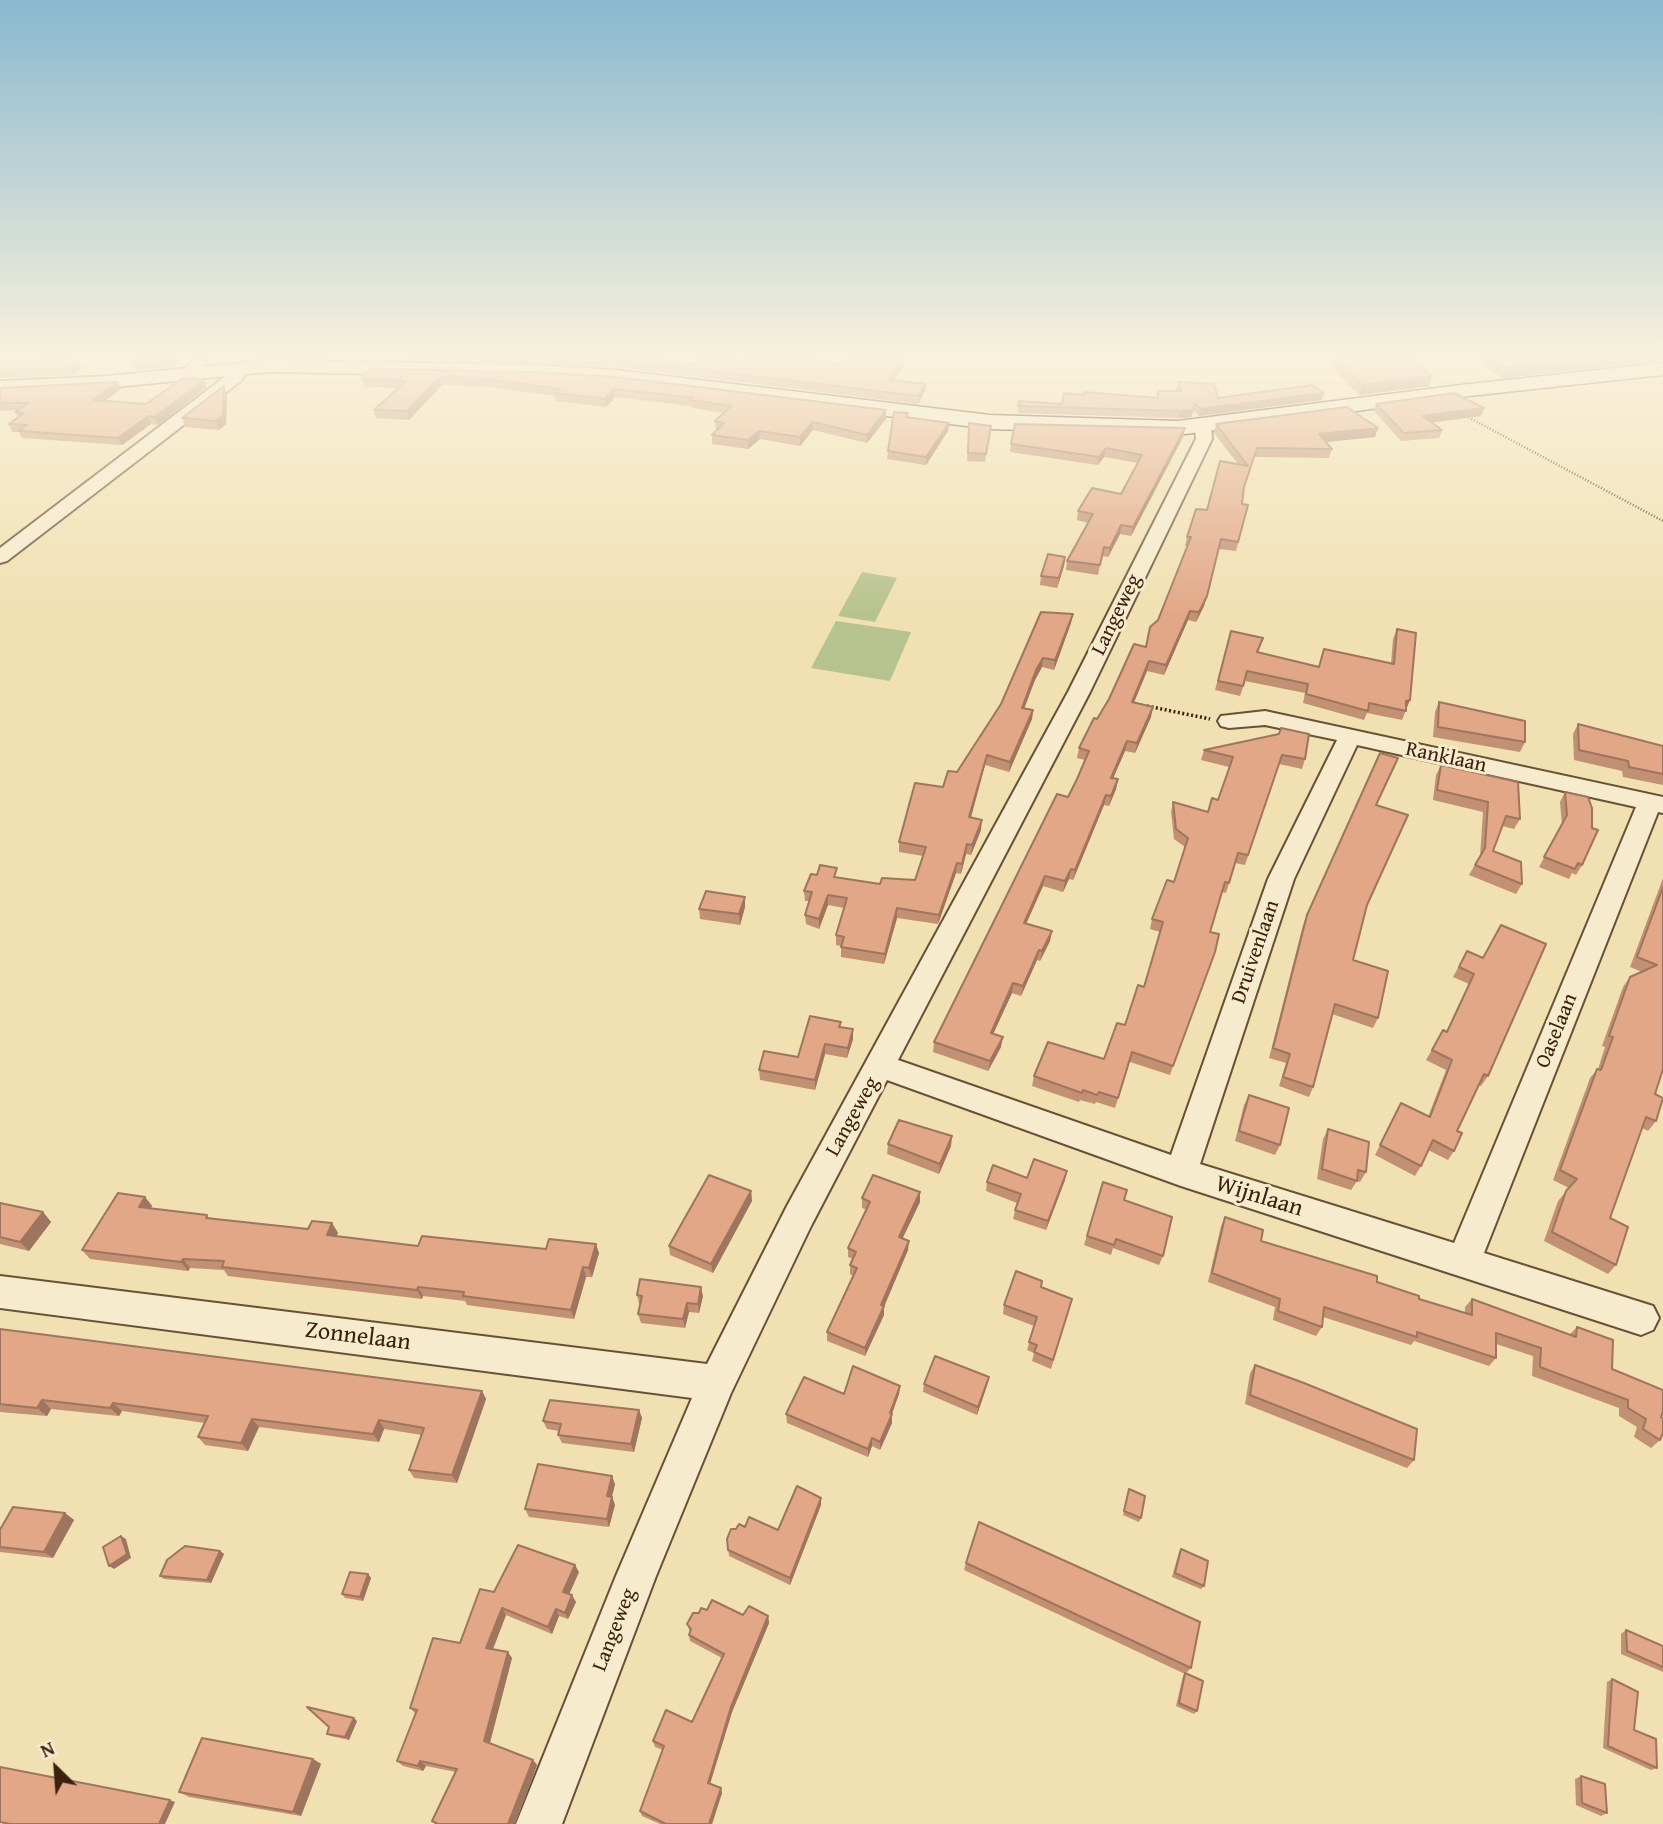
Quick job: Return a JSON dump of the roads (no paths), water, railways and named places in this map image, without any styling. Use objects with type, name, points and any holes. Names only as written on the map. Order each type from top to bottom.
[{"type":"street","points":[[0,557],[149,444]]},
{"type":"street","name":"Langeweg","points":[[539,1824],[636,1576],[717,1383],[799,1216],[1079,692],[1201,444]]},
{"type":"street","name":"Ranklaan","points":[[1229,721],[1265,718],[1657,803]]},
{"type":"street","name":"Druivenlaan","points":[[1181,1172],[1282,879],[1349,738]]},
{"type":"street","name":"Oaselaan","points":[[1464,1261],[1657,803]]},
{"type":"street","name":"Wijnlaan","points":[[881,1066],[1181,1172],[1641,1318]]},
{"type":"street","name":"Zonnelaan","points":[[0,1292],[717,1383]]}]
